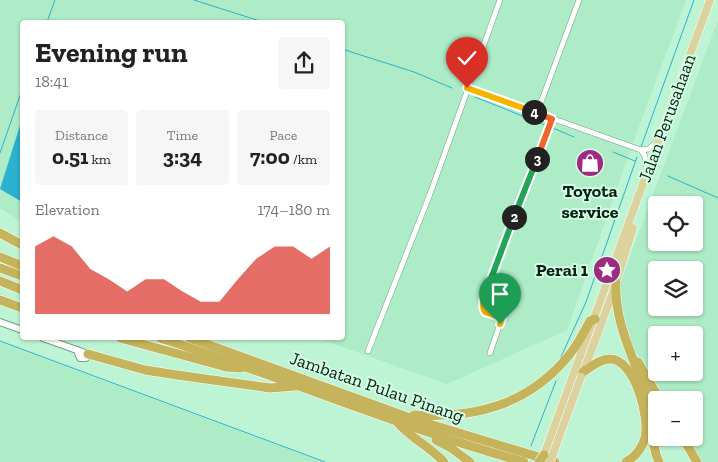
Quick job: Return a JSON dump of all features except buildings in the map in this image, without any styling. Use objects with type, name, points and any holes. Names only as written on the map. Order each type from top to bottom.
[{"type":"highway","points":[[0,233],[20,244]]},
{"type":"highway","points":[[0,257],[20,265]]},
{"type":"highway","points":[[0,268],[20,275]]},
{"type":"highway","points":[[0,281],[20,289]]},
{"type":"highway","points":[[616,283],[617,313],[652,414],[653,444],[659,462]]},
{"type":"highway","points":[[0,296],[20,303]]},
{"type":"highway","points":[[0,300],[20,307]]},
{"type":"highway","points":[[444,462],[428,447],[403,429],[399,418],[456,415],[482,411],[516,399],[536,388],[557,369],[574,348],[590,321],[595,319]]},
{"type":"highway","name":"Jambatan Pulau Pinang","points":[[127,340],[226,367],[252,369]]},
{"type":"highway","name":"Jambatan Pulau Pinang","points":[[166,340],[399,418],[555,462]]},
{"type":"highway","name":"Jambatan Pulau Pinang","points":[[196,340],[399,418],[427,432],[524,462]]},
{"type":"highway","points":[[628,348],[654,391]]},
{"type":"highway","points":[[88,354],[140,368],[177,375],[270,388],[299,386]]},
{"type":"highway","points":[[579,375],[600,361],[612,359],[625,365],[632,376],[642,403],[646,431],[644,441],[639,449],[626,462]]},
{"type":"highway","points":[[427,432],[431,438],[451,448],[470,462]]},
{"type":"highway","points":[[687,446],[697,462]]},
{"type":"main road","name":"Jalan Perusahaan","points":[[579,375],[595,319],[710,0]]},
{"type":"main road","name":"Jalan Perusahaan","points":[[544,460],[616,283],[634,222],[715,0]]},
{"type":"street","points":[[368,351],[430,194],[500,0]]},
{"type":"street","points":[[537,113],[579,0]]},
{"type":"street","points":[[467,88],[641,150],[645,156],[647,173]]},
{"type":"street","points":[[490,353],[502,318],[485,312],[482,302],[552,119]]},
{"type":"street","points":[[641,150],[652,146],[660,136]]},
{"type":"street","points":[[0,322],[20,329]]},
{"type":"street","points":[[49,340],[88,354]]},
{"type":"shaded area","name":"Perai 1","points":[[0,0],[686,0],[567,330],[447,384],[323,340],[345,340],[345,20],[20,20],[20,221],[0,208]]},
{"type":"shaded area","points":[[718,20],[718,462],[702,462],[692,446],[703,446],[703,391],[659,391],[653,381],[703,381],[703,326],[648,326],[648,373],[630,342],[621,315],[619,286],[648,208],[648,251],[703,251],[703,196],[652,196]]},
{"type":"shaded area","points":[[0,342],[16,348],[322,462],[0,462]]},
{"type":"water","points":[[20,125],[20,201],[0,189]]},
{"type":"waterway","points":[[48,20],[55,0]]},
{"type":"waterway","points":[[194,0],[257,20]]},
{"type":"waterway","points":[[641,147],[694,0]]},
{"type":"waterway","points":[[345,50],[414,72],[452,88]]},
{"type":"waterway","points":[[0,153],[20,96]]},
{"type":"waterway","points":[[475,97],[545,125]]},
{"type":"waterway","points":[[553,128],[574,137]]},
{"type":"waterway","points":[[613,152],[635,161]]},
{"type":"waterway","points":[[561,357],[586,302],[637,157]]},
{"type":"waterway","points":[[668,176],[718,198]]},
{"type":"waterway","points":[[0,341],[325,462]]},
{"type":"waterway","points":[[531,446],[556,381]]},
{"type":"place","name":"Toyota service","points":[[590,163]]},
{"type":"place","name":"Perai 1","points":[[607,270]]},
{"type":"route","points":[[467,88],[552,119],[482,302],[485,312],[502,318],[500,324]]}]
